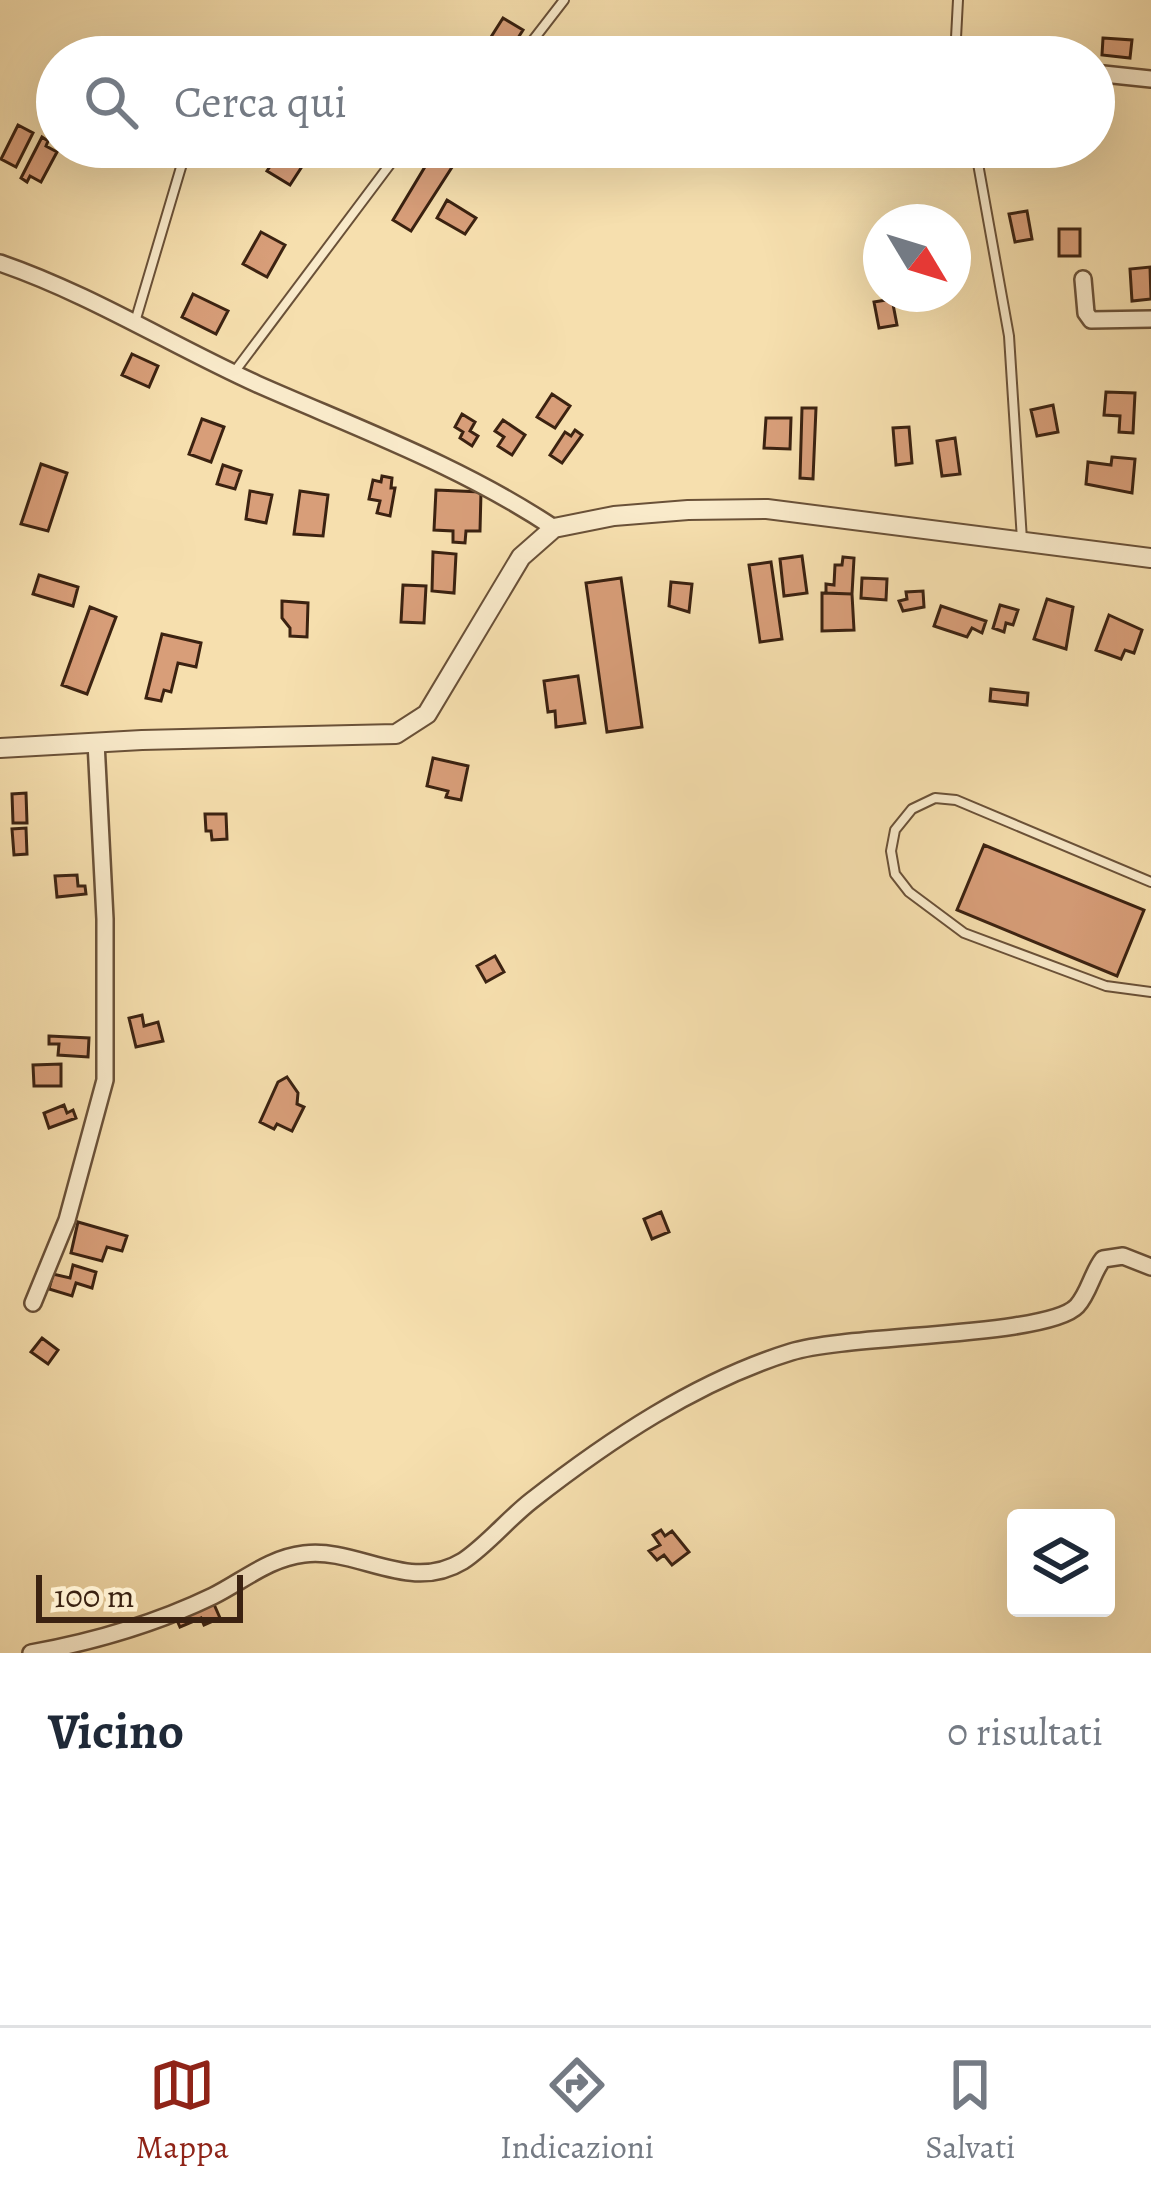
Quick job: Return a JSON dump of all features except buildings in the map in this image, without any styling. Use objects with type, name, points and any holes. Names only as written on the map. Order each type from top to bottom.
[{"type":"street","points":[[1115,75],[1151,79]]},
{"type":"street","points":[[0,263],[52,280],[234,372],[396,441],[502,493],[554,528]]},
{"type":"street","points":[[1083,279],[1090,320],[1151,319]]},
{"type":"street","points":[[0,748],[386,737],[409,730],[427,714],[520,557],[554,528],[670,511],[767,509],[1151,558]]},
{"type":"street","points":[[33,1303],[62,1235],[105,1079],[105,919],[96,742]]},
{"type":"street","points":[[31,1653],[142,1623],[299,1554],[337,1552],[388,1571],[414,1573],[461,1562],[568,1472],[721,1376],[838,1341],[1060,1317],[1082,1301],[1103,1259],[1123,1256],[1151,1267]]},
{"type":"lane","points":[[536,36],[564,0]]},
{"type":"lane","points":[[957,36],[958,0]]},
{"type":"lane","points":[[135,324],[181,168]]},
{"type":"lane","points":[[234,372],[387,168]]},
{"type":"lane","points":[[979,168],[1009,336],[1022,542]]},
{"type":"lane","points":[[1151,882],[956,800],[934,798],[912,808],[895,830],[891,850],[895,874],[909,892],[964,933],[1106,986],[1151,992]]}]
